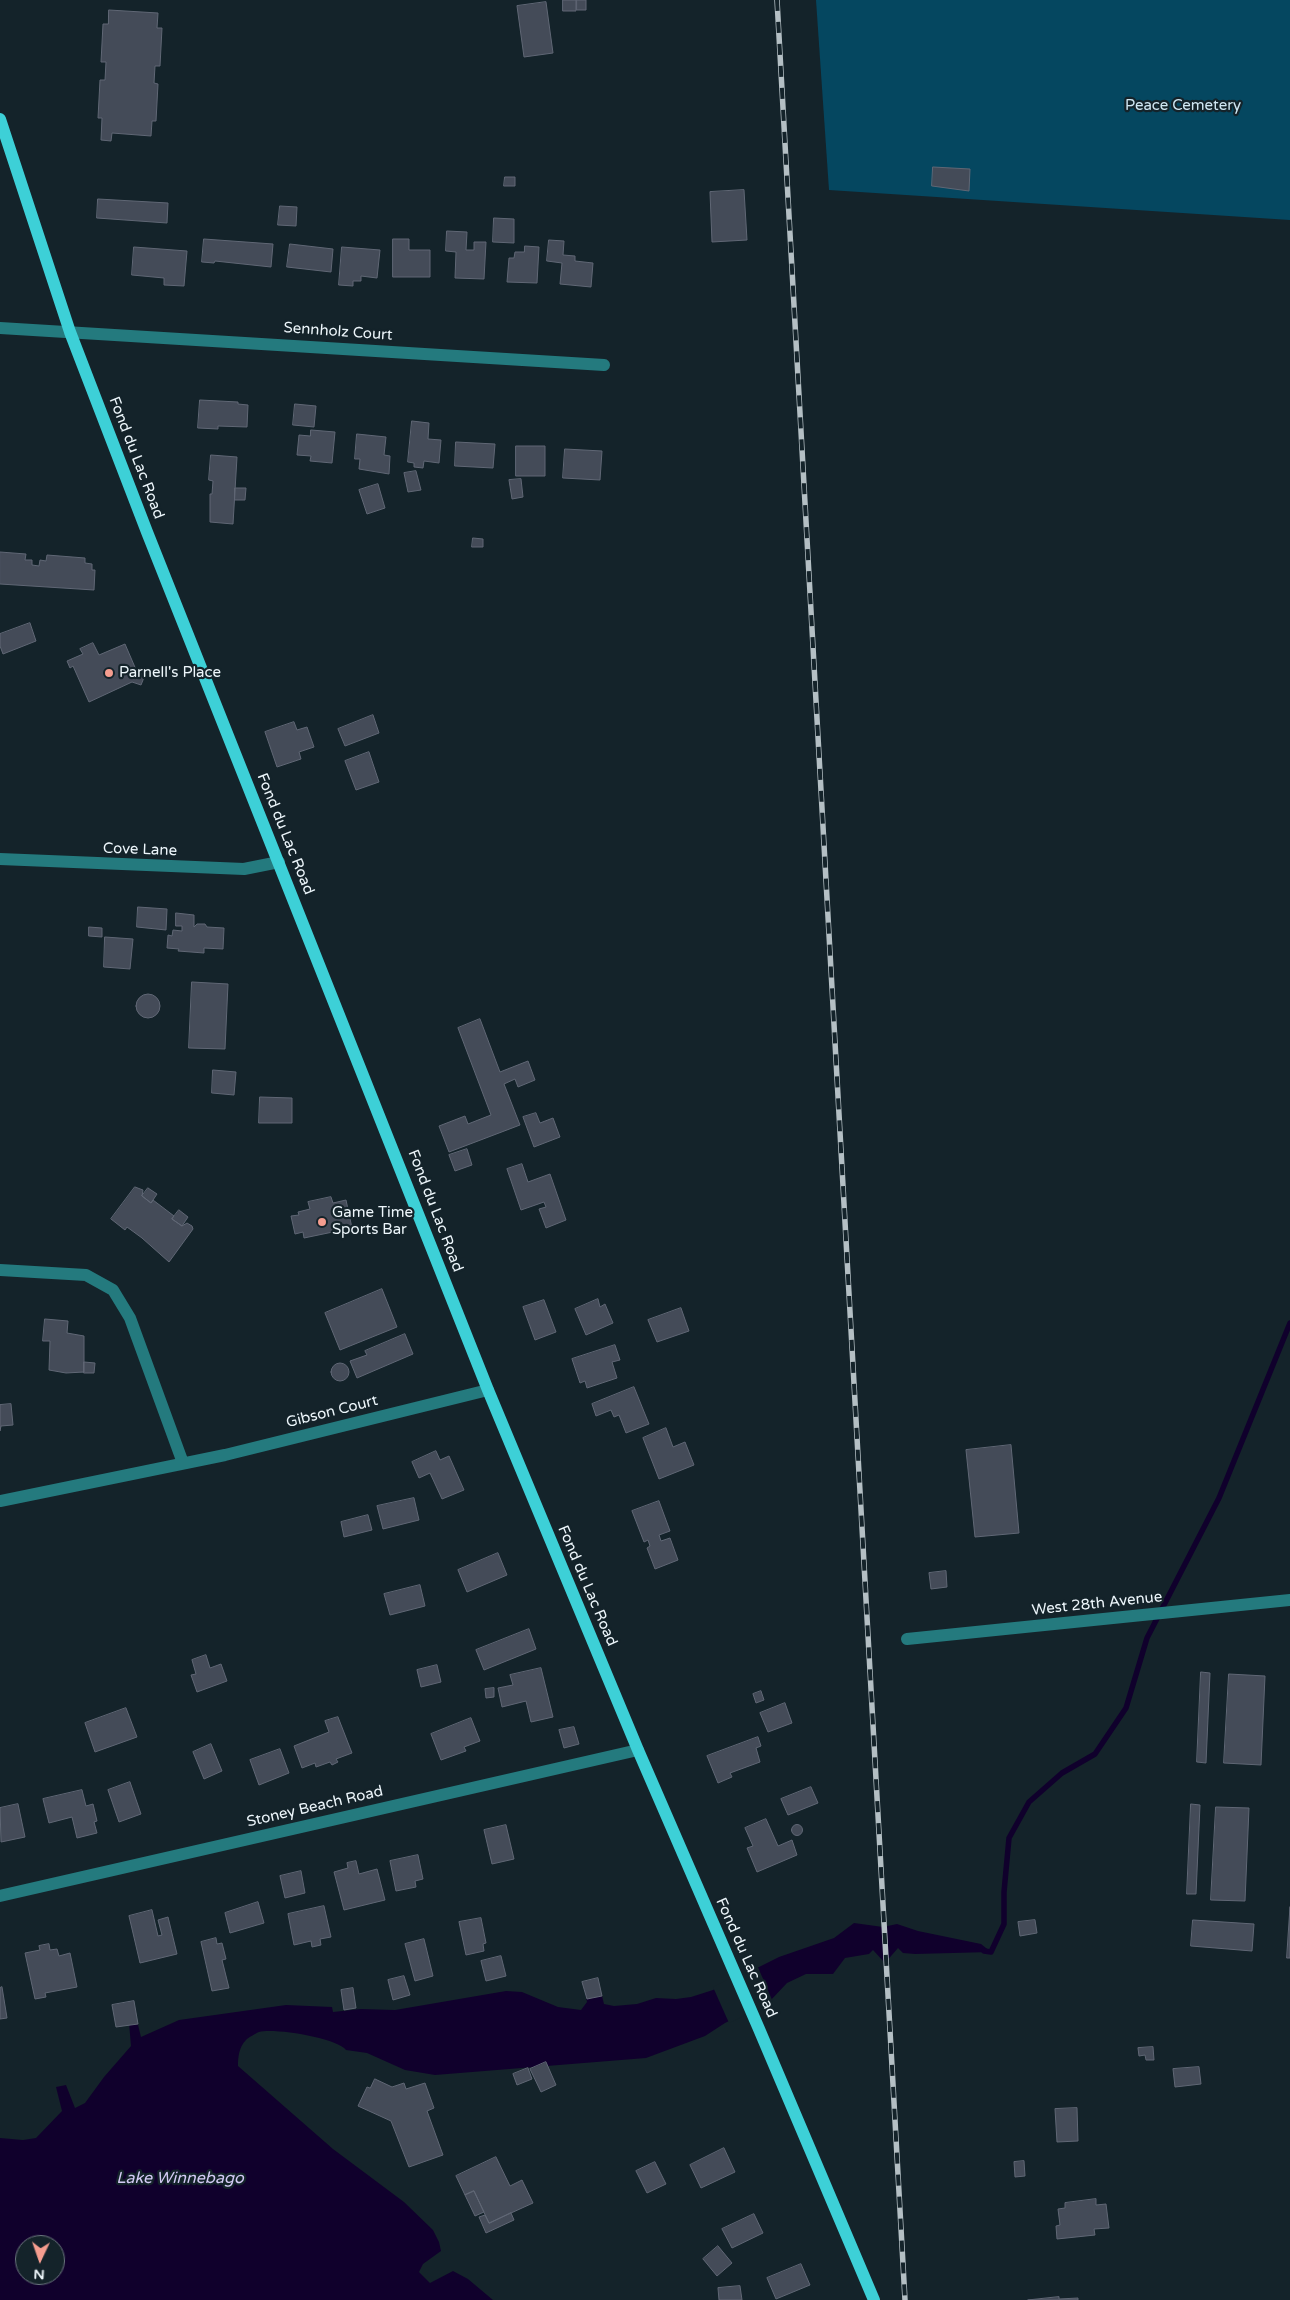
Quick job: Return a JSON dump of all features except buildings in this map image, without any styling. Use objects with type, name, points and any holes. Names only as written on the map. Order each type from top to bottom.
[{"type":"main road","name":"Fond du Lac Road","points":[[0,120],[70,332],[147,532],[488,1390],[638,1750],[874,2300]]},
{"type":"street","name":"Sennholz Court","points":[[0,328],[604,365]]},
{"type":"street","name":"Cove Lane","points":[[0,859],[244,869],[279,862]]},
{"type":"street","points":[[0,1270],[86,1275],[114,1290],[130,1318],[183,1463]]},
{"type":"street","name":"Gibson Court","points":[[0,1501],[225,1455],[488,1390]]},
{"type":"street","name":"West 28th Avenue","points":[[907,1639],[1290,1600]]},
{"type":"street","name":"Stoney Beach Road","points":[[0,1896],[638,1750]]},
{"type":"green space","name":"Peace Cemetery","points":[[816,0],[1290,0],[1290,220],[829,190]]},
{"type":"water","name":"Lake Winnebago","points":[[854,1923],[883,1927],[897,1924],[918,1931],[981,1944],[991,1952],[915,1954],[903,1953],[898,1948],[885,1963],[873,1950],[869,1954],[845,1958],[833,1974],[806,1974],[787,1983],[770,2001],[725,2023],[705,2036],[646,2058],[435,2075],[405,2070],[367,2053],[346,2050],[319,2038],[278,2031],[258,2033],[246,2040],[240,2049],[238,2066],[333,2149],[404,2202],[433,2230],[441,2251],[423,2264],[419,2272],[430,2283],[453,2271],[468,2279],[493,2300],[0,2300],[0,2138],[23,2140],[36,2138],[62,2111],[56,2087],[66,2085],[75,2108],[85,2103],[104,2077],[131,2046],[129,2023],[137,2021],[141,2037],[179,2020],[286,2005],[332,2007],[333,2012],[361,2009],[395,2010],[506,1991],[522,1992],[558,2007],[581,2010],[587,2002],[583,1983],[598,1980],[604,2004],[614,2006],[637,2004],[656,1998],[676,1999],[691,1997],[713,1990],[779,1957],[834,1938]]},
{"type":"pier","points":[[757,1965],[773,2002],[729,2023],[713,1987]]},
{"type":"waterway","points":[[984,1951],[991,1952],[1004,1924],[1004,1892],[1009,1838],[1029,1802],[1062,1773],[1095,1754],[1126,1708],[1147,1638],[1219,1498],[1290,1323]]},
{"type":"railway","points":[[777,0],[905,2300]]},
{"type":"place","name":"Parnell's Place","points":[[109,673]]},
{"type":"place","name":"Game Time Sports Bar","points":[[322,1222]]}]
